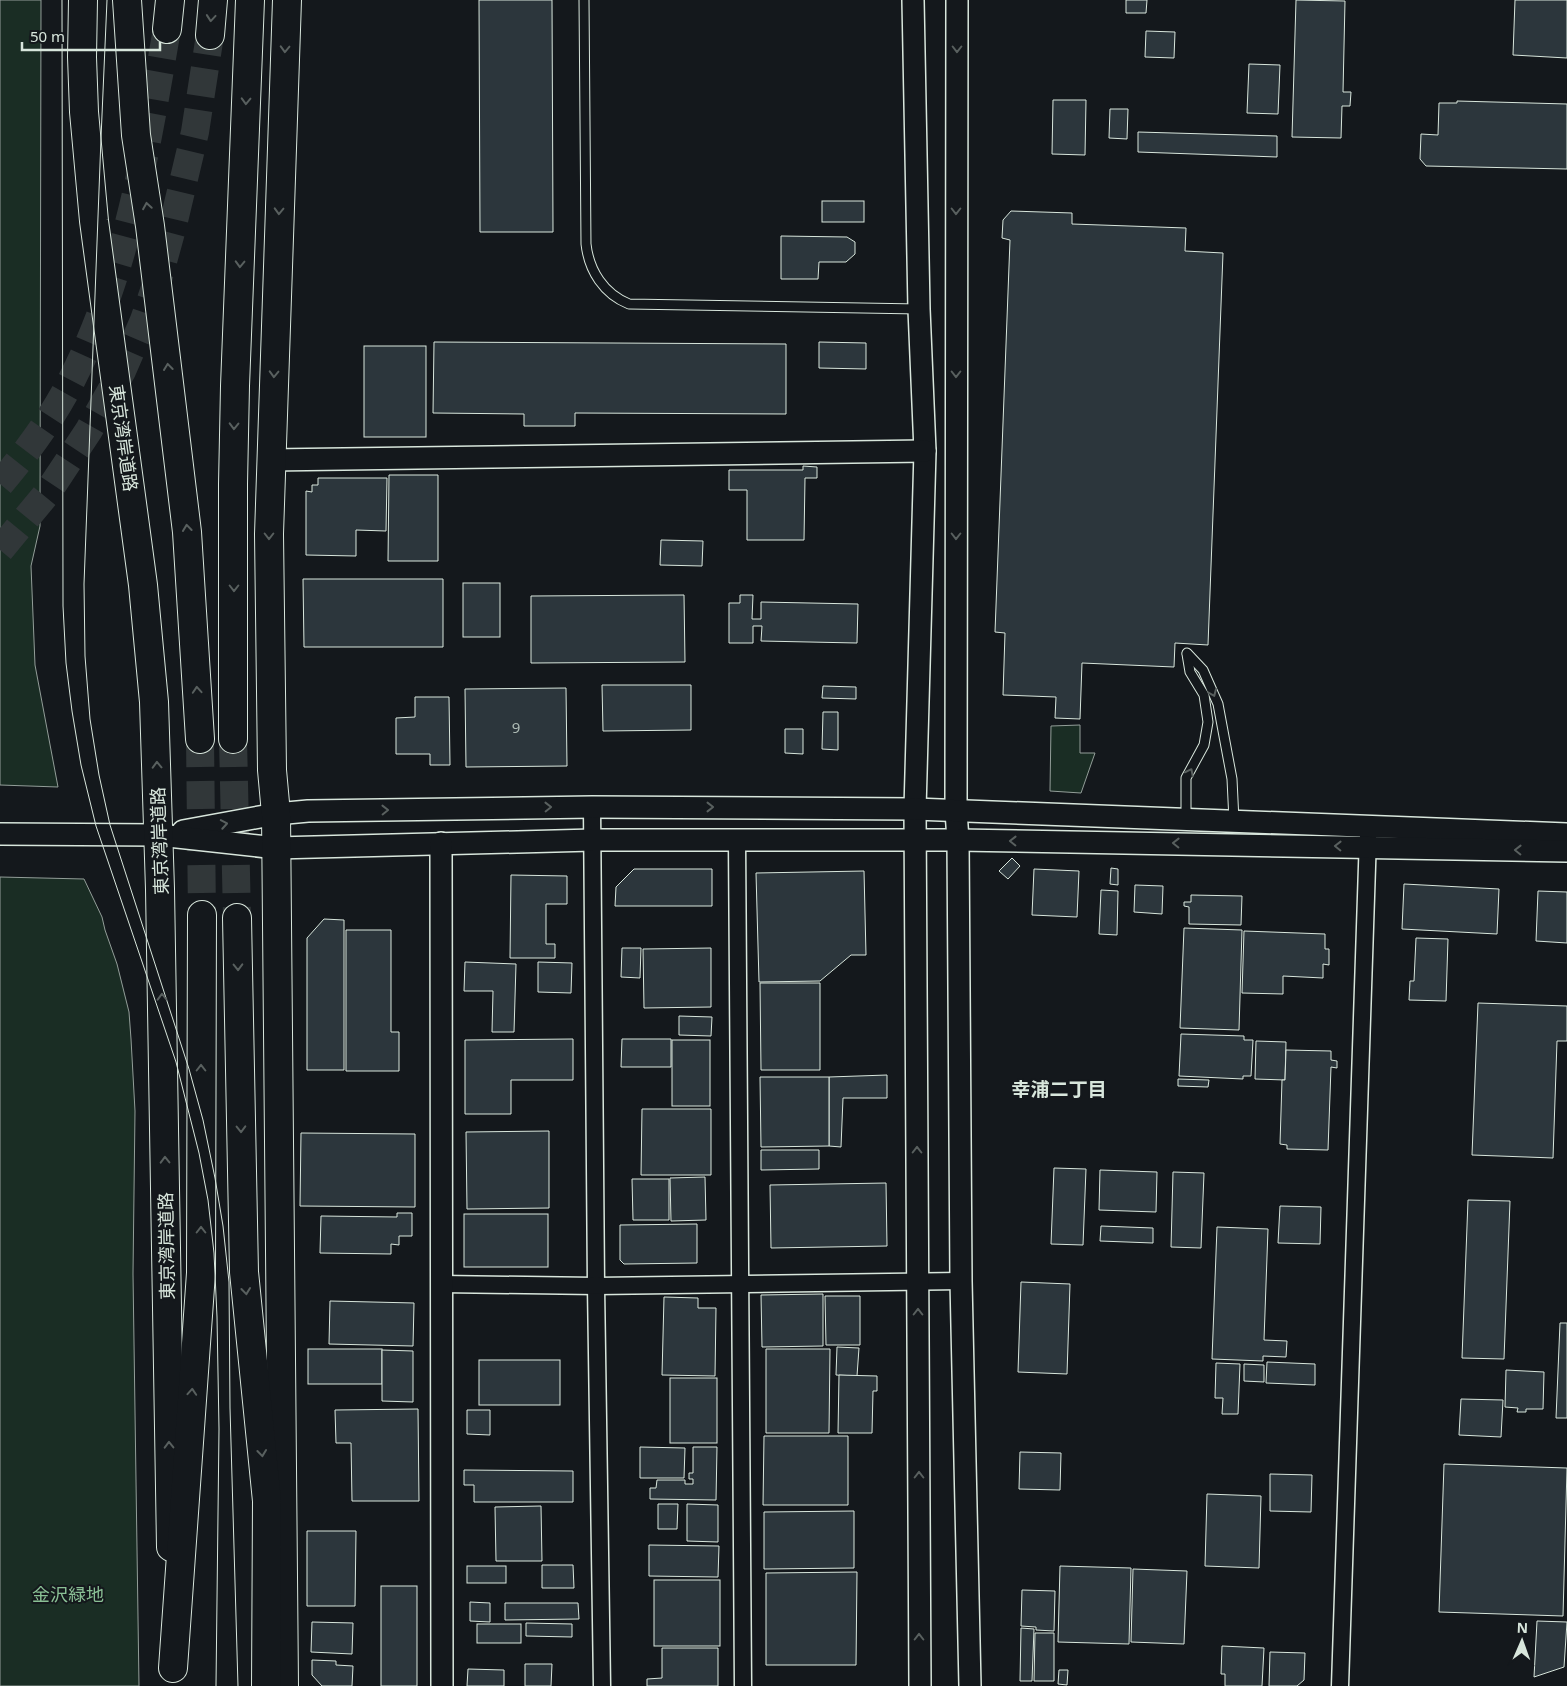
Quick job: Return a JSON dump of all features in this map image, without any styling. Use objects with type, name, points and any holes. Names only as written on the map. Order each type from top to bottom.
[{"type":"highway","name":"東京湾岸道路","points":[[83,0],[82,57],[84,112],[94,221],[150,640],[154,702],[159,835],[173,1677]]},
{"type":"highway","points":[[127,0],[136,135],[150,226],[188,532],[200,739]]},
{"type":"highway","points":[[167,29],[170,0]]},
{"type":"highway","points":[[210,35],[213,0]]},
{"type":"highway","points":[[233,739],[235,386],[250,0]]},
{"type":"highway","points":[[284,1686],[276,814],[272,770],[269,534],[287,0]]},
{"type":"highway","points":[[173,1677],[201,1273],[202,915]]},
{"type":"highway","points":[[237,918],[244,1272],[267,1501],[266,1686]]},
{"type":"street","points":[[913,0],[919,309],[925,451],[915,809],[920,1686]]},
{"type":"street","points":[[957,0],[956,810],[958,840],[961,1281],[970,1686]]},
{"type":"street","points":[[270,460],[925,451]]},
{"type":"street","points":[[159,835],[276,814],[308,811],[592,807],[915,809],[1234,821],[1368,836],[1567,851]]},
{"type":"street","points":[[592,807],[594,840],[596,1286],[602,1686]]},
{"type":"street","points":[[0,834],[159,835],[276,848],[594,840],[916,841],[1567,834]]},
{"type":"street","points":[[1340,1686],[1368,836]]},
{"type":"street","points":[[737,840],[743,1686]]},
{"type":"street","points":[[441,843],[440,1284],[442,1686]]},
{"type":"street","points":[[440,1284],[596,1286],[961,1281]]},
{"type":"lane","points":[[584,0],[586,244],[592,270],[608,291],[619,300],[629,304],[919,309]]},
{"type":"lane","points":[[1186,820],[1186,778],[1204,745],[1208,722],[1204,695],[1190,672],[1187,653],[1203,670],[1218,704],[1232,779],[1234,821]]},
{"type":"green space","points":[[0,0],[41,0],[40,526],[31,566],[35,665],[58,787],[0,785]]},
{"type":"green space","points":[[1080,725],[1080,753],[1095,753],[1081,793],[1050,791],[1051,726]]},
{"type":"green space","name":"金沢緑地","points":[[0,877],[84,879],[102,917],[117,964],[129,1012],[135,1111],[133,1274],[139,1686],[0,1686]]},
{"type":"building","points":[[479,0],[552,0],[553,232],[480,232]]},
{"type":"building","points":[[1126,0],[1147,0],[1146,13],[1126,13]]},
{"type":"building","points":[[1296,0],[1345,1],[1343,92],[1351,92],[1350,106],[1342,106],[1341,138],[1292,137]]},
{"type":"building","points":[[1515,0],[1567,0],[1567,58],[1513,55]]},
{"type":"building","points":[[1146,31],[1175,32],[1174,58],[1145,57]]},
{"type":"building","points":[[1249,64],[1280,65],[1278,114],[1247,113]]},
{"type":"building","points":[[1053,100],[1086,100],[1085,155],[1052,154]]},
{"type":"building","points":[[1457,101],[1567,104],[1567,169],[1426,166],[1420,159],[1421,134],[1438,135],[1439,103],[1457,103]]},
{"type":"building","points":[[1110,109],[1128,109],[1127,139],[1109,138]]},
{"type":"building","points":[[1138,132],[1277,136],[1277,157],[1138,152]]},
{"type":"building","points":[[822,201],[864,201],[864,222],[822,222]]},
{"type":"building","points":[[1011,211],[1072,213],[1072,224],[1186,228],[1185,251],[1223,253],[1208,645],[1175,643],[1174,667],[1082,663],[1080,719],[1055,718],[1056,697],[1003,695],[1005,633],[995,632],[1010,240],[1002,238],[1003,220]]},
{"type":"building","points":[[781,236],[847,237],[855,242],[855,254],[846,262],[819,262],[818,279],[781,279]]},
{"type":"building","points":[[434,342],[786,344],[786,414],[575,413],[575,426],[524,426],[524,414],[433,413]]},
{"type":"building","points":[[819,342],[866,343],[866,369],[819,368]]},
{"type":"building","points":[[364,346],[426,346],[426,437],[364,437]]},
{"type":"building","points":[[803,466],[817,467],[817,478],[805,478],[804,540],[747,540],[747,490],[729,490],[729,470],[803,470]]},
{"type":"building","points":[[389,475],[438,475],[438,561],[388,561]]},
{"type":"building","points":[[318,478],[387,478],[386,531],[356,530],[356,556],[306,555],[306,491],[312,492],[312,485],[318,485]]},
{"type":"building","points":[[661,540],[703,541],[702,566],[660,565]]},
{"type":"building","points":[[303,579],[443,579],[443,647],[304,647]]},
{"type":"building","points":[[463,583],[500,583],[500,637],[463,637]]},
{"type":"building","points":[[684,595],[685,662],[531,663],[531,596]]},
{"type":"building","points":[[740,595],[753,595],[752,619],[761,619],[761,602],[858,604],[857,643],[761,641],[762,626],[753,626],[753,643],[729,643],[729,603],[740,603]]},
{"type":"building","points":[[602,685],[691,685],[691,730],[603,731]]},
{"type":"building","points":[[823,686],[856,687],[856,699],[822,698]]},
{"type":"building","points":[[566,688],[567,766],[466,767],[465,689]]},
{"type":"building","points":[[415,697],[449,697],[450,765],[430,765],[430,754],[396,754],[396,718],[415,717]]},
{"type":"building","points":[[823,712],[838,712],[838,750],[822,749]]},
{"type":"building","points":[[785,729],[803,729],[803,754],[785,753]]},
{"type":"building","points":[[1012,858],[1020,866],[1008,879],[999,871]]},
{"type":"building","points":[[1111,868],[1118,869],[1118,885],[1110,884]]},
{"type":"building","points":[[634,869],[712,869],[712,906],[615,906],[616,887]]},
{"type":"building","points":[[1034,869],[1079,871],[1077,917],[1032,915]]},
{"type":"building","points":[[864,871],[866,955],[851,955],[820,981],[759,982],[756,873]]},
{"type":"building","points":[[511,875],[567,876],[567,904],[546,904],[546,944],[555,944],[555,958],[510,958]]},
{"type":"building","points":[[1404,884],[1499,889],[1497,934],[1402,929]]},
{"type":"building","points":[[1135,885],[1163,886],[1162,914],[1134,912]]},
{"type":"building","points":[[1101,890],[1118,891],[1117,935],[1099,934]]},
{"type":"building","points":[[1538,891],[1567,892],[1567,943],[1536,941]]},
{"type":"building","points":[[1191,895],[1242,896],[1241,925],[1189,924],[1189,907],[1184,906],[1184,902],[1191,902]]},
{"type":"building","points":[[324,919],[344,920],[344,1070],[307,1070],[307,938]]},
{"type":"building","points":[[1184,928],[1242,930],[1239,1030],[1180,1028]]},
{"type":"building","points":[[346,930],[391,930],[391,1032],[399,1032],[399,1071],[346,1071]]},
{"type":"building","points":[[1244,931],[1325,934],[1325,949],[1329,949],[1329,965],[1323,964],[1323,978],[1283,976],[1283,994],[1242,993]]},
{"type":"building","points":[[1416,938],[1448,939],[1446,1001],[1409,1000],[1410,981],[1414,981]]},
{"type":"building","points":[[622,948],[641,948],[640,978],[621,977]]},
{"type":"building","points":[[711,948],[711,1007],[644,1008],[643,949]]},
{"type":"building","points":[[465,962],[516,964],[514,1032],[492,1032],[493,991],[464,991]]},
{"type":"building","points":[[538,962],[572,963],[571,993],[538,992]]},
{"type":"building","points":[[760,983],[820,983],[820,1070],[761,1070]]},
{"type":"building","points":[[1478,1003],[1567,1006],[1567,1041],[1557,1041],[1553,1158],[1472,1155]]},
{"type":"building","points":[[679,1016],[712,1017],[711,1036],[679,1035]]},
{"type":"building","points":[[1181,1034],[1244,1036],[1244,1040],[1253,1040],[1251,1076],[1243,1076],[1243,1079],[1179,1076]]},
{"type":"building","points":[[573,1039],[573,1080],[511,1080],[511,1114],[465,1114],[465,1040]]},
{"type":"building","points":[[622,1039],[671,1039],[671,1067],[621,1067]]},
{"type":"building","points":[[672,1040],[710,1040],[710,1106],[672,1106]]},
{"type":"building","points":[[1256,1041],[1286,1042],[1285,1080],[1255,1079]]},
{"type":"building","points":[[1286,1050],[1331,1051],[1331,1060],[1337,1061],[1337,1068],[1331,1067],[1328,1150],[1287,1149],[1287,1145],[1280,1144],[1282,1080],[1285,1080]]},
{"type":"building","points":[[887,1075],[887,1098],[843,1098],[841,1147],[829,1146],[829,1077]]},
{"type":"building","points":[[760,1077],[829,1077],[829,1146],[761,1147]]},
{"type":"building","points":[[1178,1079],[1209,1080],[1208,1087],[1178,1086]]},
{"type":"building","points":[[642,1109],[711,1109],[711,1175],[641,1175]]},
{"type":"building","points":[[549,1131],[549,1208],[467,1209],[466,1132]]},
{"type":"building","points":[[301,1133],[415,1134],[415,1207],[300,1206]]},
{"type":"building","points":[[761,1150],[819,1150],[819,1169],[761,1170]]},
{"type":"building","points":[[1054,1168],[1086,1169],[1083,1245],[1051,1244]]},
{"type":"building","points":[[1100,1170],[1157,1172],[1156,1212],[1099,1210]]},
{"type":"building","points":[[1173,1172],[1204,1173],[1201,1248],[1171,1247]]},
{"type":"building","points":[[705,1177],[706,1220],[671,1221],[670,1178]]},
{"type":"building","points":[[632,1179],[669,1179],[669,1220],[633,1220]]},
{"type":"building","points":[[886,1183],[887,1246],[771,1248],[770,1185]]},
{"type":"building","points":[[1468,1200],[1510,1201],[1504,1359],[1462,1358]]},
{"type":"building","points":[[1280,1206],[1321,1207],[1320,1244],[1278,1243]]},
{"type":"building","points":[[397,1213],[412,1213],[412,1236],[399,1236],[399,1245],[391,1244],[391,1254],[320,1253],[321,1216],[397,1217]]},
{"type":"building","points":[[464,1214],[548,1214],[548,1267],[464,1267]]},
{"type":"building","points":[[697,1224],[697,1263],[624,1264],[620,1260],[620,1225]]},
{"type":"building","points":[[1101,1226],[1153,1228],[1153,1243],[1100,1241]]},
{"type":"building","points":[[1217,1227],[1268,1229],[1264,1340],[1287,1341],[1286,1357],[1263,1356],[1263,1361],[1212,1359]]},
{"type":"building","points":[[1021,1282],[1070,1284],[1067,1374],[1018,1372]]},
{"type":"building","points":[[823,1294],[823,1346],[762,1347],[761,1295]]},
{"type":"building","points":[[825,1296],[860,1296],[860,1345],[826,1345]]},
{"type":"building","points":[[664,1297],[698,1298],[698,1308],[716,1308],[715,1376],[662,1375]]},
{"type":"building","points":[[330,1301],[414,1303],[413,1346],[329,1344]]},
{"type":"building","points":[[1560,1323],[1567,1323],[1567,1418],[1556,1418]]},
{"type":"building","points":[[837,1347],[859,1348],[857,1376],[836,1375]]},
{"type":"building","points":[[308,1349],[382,1349],[382,1384],[308,1384]]},
{"type":"building","points":[[766,1349],[830,1349],[829,1433],[766,1433]]},
{"type":"building","points":[[382,1350],[413,1351],[413,1402],[382,1401]]},
{"type":"building","points":[[479,1360],[560,1360],[560,1405],[479,1405]]},
{"type":"building","points":[[1267,1362],[1315,1364],[1315,1385],[1266,1383]]},
{"type":"building","points":[[1216,1363],[1240,1364],[1238,1414],[1222,1414],[1223,1398],[1215,1398]]},
{"type":"building","points":[[1244,1364],[1264,1365],[1264,1382],[1244,1381]]},
{"type":"building","points":[[1506,1370],[1544,1372],[1543,1409],[1526,1409],[1526,1412],[1517,1412],[1518,1408],[1505,1407]]},
{"type":"building","points":[[839,1375],[877,1376],[877,1391],[873,1391],[872,1433],[838,1433]]},
{"type":"building","points":[[670,1378],[717,1378],[717,1443],[670,1443]]},
{"type":"building","points":[[1461,1399],[1503,1400],[1501,1437],[1459,1435]]},
{"type":"building","points":[[418,1409],[419,1501],[352,1501],[351,1443],[336,1443],[335,1410]]},
{"type":"building","points":[[467,1410],[490,1410],[490,1435],[467,1434]]},
{"type":"building","points":[[764,1436],[848,1436],[848,1505],[763,1505]]},
{"type":"building","points":[[640,1447],[685,1448],[684,1478],[640,1478]]},
{"type":"building","points":[[693,1447],[717,1447],[716,1500],[650,1499],[650,1488],[656,1488],[657,1480],[685,1480],[685,1484],[693,1484],[693,1479],[689,1479],[689,1473],[693,1473]]},
{"type":"building","points":[[1020,1452],[1061,1453],[1060,1490],[1019,1489]]},
{"type":"building","points":[[1444,1464],[1567,1468],[1563,1616],[1439,1612]]},
{"type":"building","points":[[464,1470],[573,1471],[573,1502],[474,1502],[474,1485],[464,1485]]},
{"type":"building","points":[[1270,1474],[1312,1475],[1311,1512],[1270,1511]]},
{"type":"building","points":[[1207,1494],[1261,1496],[1259,1568],[1205,1566]]},
{"type":"building","points":[[658,1504],[678,1504],[677,1529],[658,1529]]},
{"type":"building","points":[[687,1504],[718,1505],[718,1542],[687,1541]]},
{"type":"building","points":[[541,1506],[542,1561],[496,1561],[495,1507]]},
{"type":"building","points":[[854,1511],[854,1568],[764,1569],[764,1512]]},
{"type":"building","points":[[307,1531],[356,1531],[355,1606],[307,1606]]},
{"type":"building","points":[[649,1545],[719,1546],[718,1577],[649,1576]]},
{"type":"building","points":[[542,1565],[573,1565],[574,1588],[542,1588]]},
{"type":"building","points":[[467,1566],[506,1566],[506,1583],[467,1583]]},
{"type":"building","points":[[1060,1566],[1131,1568],[1129,1644],[1058,1642]]},
{"type":"building","points":[[1133,1569],[1187,1571],[1184,1644],[1131,1642]]},
{"type":"building","points":[[857,1572],[856,1665],[766,1665],[766,1573]]},
{"type":"building","points":[[654,1580],[720,1580],[720,1646],[654,1646]]},
{"type":"building","points":[[381,1586],[417,1586],[417,1686],[381,1686]]},
{"type":"building","points":[[1022,1590],[1055,1591],[1054,1631],[1036,1630],[1036,1627],[1021,1626]]},
{"type":"building","points":[[470,1602],[490,1603],[490,1622],[470,1621]]},
{"type":"building","points":[[505,1603],[578,1603],[579,1619],[505,1620]]},
{"type":"building","points":[[1537,1621],[1567,1622],[1564,1667],[1534,1677]]},
{"type":"building","points":[[312,1622],[353,1623],[352,1654],[311,1652]]},
{"type":"building","points":[[526,1623],[572,1624],[572,1637],[526,1636]]},
{"type":"building","points":[[477,1624],[521,1624],[521,1643],[477,1643]]},
{"type":"building","points":[[1021,1628],[1034,1629],[1032,1681],[1020,1681]]},
{"type":"building","points":[[1035,1633],[1054,1633],[1054,1681],[1034,1681]]},
{"type":"building","points":[[1222,1646],[1264,1648],[1262,1686],[1225,1686],[1225,1674],[1221,1674]]},
{"type":"building","points":[[662,1648],[718,1648],[718,1686],[647,1686],[647,1679],[662,1678]]},
{"type":"building","points":[[1270,1652],[1305,1653],[1304,1680],[1297,1686],[1269,1686]]},
{"type":"building","points":[[312,1660],[336,1661],[336,1665],[353,1666],[352,1686],[322,1686],[312,1675]]},
{"type":"building","points":[[525,1664],[552,1664],[551,1686],[525,1686]]},
{"type":"building","points":[[468,1669],[504,1670],[504,1686],[467,1686]]},
{"type":"building","points":[[1059,1670],[1068,1670],[1067,1685],[1058,1684]]},
{"type":"tunnel","points":[[0,484],[19,461],[62,398],[89,343],[106,300],[132,211],[167,29]]},
{"type":"tunnel","points":[[0,550],[48,492],[89,430],[122,371],[144,320],[159,276],[173,225],[195,132],[210,35]]},
{"type":"tunnel","points":[[200,739],[202,915]]},
{"type":"tunnel","points":[[233,739],[237,918]]},
{"type":"tram line","points":[[62,0],[63,606],[66,663],[81,765],[96,826],[176,1062],[199,1153],[208,1200],[214,1253],[219,1429],[216,1686]]},
{"type":"tram line","points":[[107,0],[84,584],[85,656],[90,719],[99,775],[110,825],[189,1069],[203,1120],[223,1226],[229,1282],[230,1408],[238,1686]]},
{"type":"district","name":"幸浦二丁目","points":[[1059,1089]]}]
